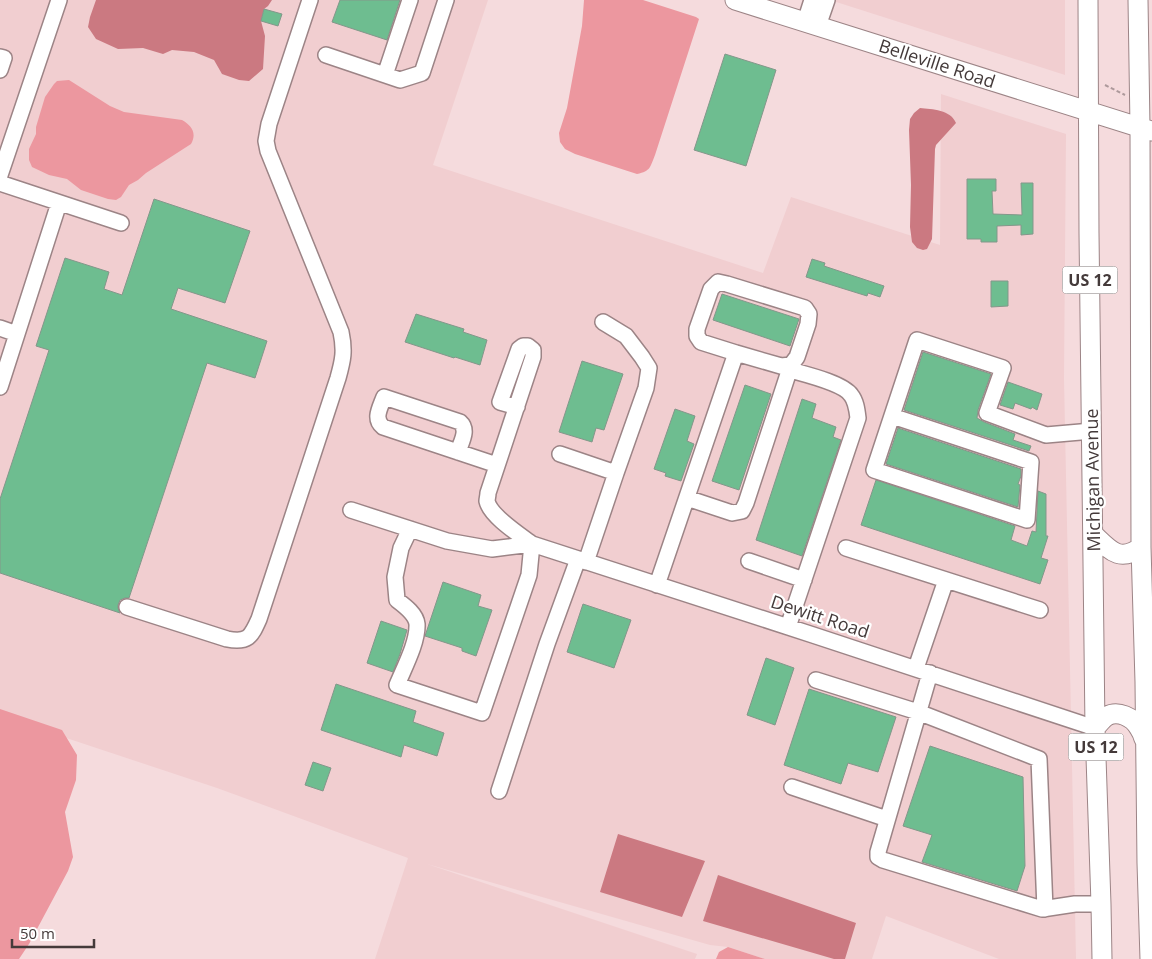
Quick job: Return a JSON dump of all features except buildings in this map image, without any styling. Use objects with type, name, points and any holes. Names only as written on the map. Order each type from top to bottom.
[{"type":"main road","name":"Belleville Road","points":[[735,0],[1146,129]]},
{"type":"main road","name":"Michigan Avenue","points":[[1088,0],[1095,728],[1102,904],[1102,959]]},
{"type":"main road","name":"US 12","points":[[1138,0],[1146,129],[1146,402],[1141,546],[1145,682],[1146,863],[1150,959]]},
{"type":"main road","points":[[1093,534],[1111,551],[1120,554],[1126,555],[1134,552],[1141,546]]},
{"type":"main road","points":[[1095,728],[1107,716],[1113,714],[1121,715],[1129,717],[1139,726],[1145,740]]},
{"type":"street","points":[[0,175],[59,0]]},
{"type":"street","points":[[127,607],[227,639],[244,640],[250,635],[259,619],[338,378],[344,357],[341,332],[268,151],[266,141],[269,124],[310,0]]},
{"type":"street","points":[[385,75],[410,0]]},
{"type":"street","points":[[326,55],[400,80],[422,73],[446,0]]},
{"type":"street","points":[[811,24],[812,0]]},
{"type":"street","points":[[811,24],[827,0]]},
{"type":"street","points":[[0,57],[4,58],[0,70]]},
{"type":"street","points":[[0,183],[121,224]]},
{"type":"street","points":[[0,387],[5,355],[17,334],[59,203]]},
{"type":"street","points":[[687,498],[732,513],[742,511],[790,367],[797,357],[808,324],[810,314],[806,308],[718,282],[711,288],[697,329],[697,336],[702,342],[790,367],[837,385],[853,396],[857,407],[858,418],[788,627]]},
{"type":"street","points":[[499,791],[547,644],[616,473],[646,388],[649,368],[642,356],[626,336],[603,322]]},
{"type":"street","points":[[0,328],[17,334]]},
{"type":"street","points":[[892,416],[1031,462],[1027,520],[874,470],[917,340],[1003,368],[987,413],[1046,435],[1092,431]]},
{"type":"street","points":[[658,585],[736,353]]},
{"type":"street","points":[[458,452],[464,429],[460,422],[384,397],[377,418],[378,423],[384,427],[458,452],[497,465]]},
{"type":"street","points":[[517,407],[488,493],[488,501],[491,509],[503,522],[532,544]]},
{"type":"street","points":[[560,454],[616,473]]},
{"type":"street","points":[[351,510],[447,541],[492,549],[532,544]]},
{"type":"street","points":[[410,529],[401,548],[395,577],[397,600],[409,609],[417,623],[414,643],[398,685],[482,713],[529,575],[532,544]]},
{"type":"street","name":"Dewitt Road","points":[[532,544],[1095,728]]},
{"type":"street","points":[[846,548],[1040,610]]},
{"type":"street","points":[[749,561],[804,580]]},
{"type":"street","points":[[946,580],[923,671],[918,712],[878,857],[1042,909],[1075,904],[1102,904]]},
{"type":"street","points":[[816,680],[918,712],[1039,759],[1045,909]]},
{"type":"street","points":[[792,787],[888,819]]},
{"type":"path","points":[[1105,85],[1126,96]]},
{"type":"shaded area","points":[[0,0],[488,0],[433,165],[763,273],[791,197],[940,245],[941,94],[1066,134],[1064,379],[1076,959],[999,959],[886,916],[872,959],[765,959],[728,947],[710,945],[427,864],[697,954],[695,959],[375,959],[408,858],[217,788],[0,716]]},
{"type":"shaded area","points":[[96,0],[272,0],[264,9],[261,21],[265,36],[263,69],[249,81],[239,80],[222,74],[214,60],[194,52],[172,50],[163,54],[143,48],[118,49],[96,39],[88,27]]},
{"type":"shaded area","points":[[584,0],[643,0],[699,19],[655,155],[649,168],[642,173],[637,174],[575,154],[565,149],[560,142],[559,133],[567,108],[582,26]]},
{"type":"shaded area","points":[[830,0],[1065,0],[1065,75]]},
{"type":"shaded area","points":[[69,80],[110,106],[124,112],[182,120],[192,130],[194,136],[191,144],[129,185],[121,197],[116,200],[81,190],[67,179],[49,175],[32,167],[29,160],[29,149],[36,134],[36,127],[45,97],[57,81]]},
{"type":"shaded area","points":[[920,108],[946,113],[956,123],[936,145],[932,239],[927,249],[923,250],[917,248],[912,242],[910,227],[909,130],[910,119]]},
{"type":"shaded area","points":[[0,709],[62,730],[77,755],[76,780],[65,812],[73,857],[68,871],[19,959],[0,959]]},
{"type":"shaded area","points":[[618,834],[705,861],[682,917],[600,892]]},
{"type":"shaded area","points":[[718,875],[856,923],[845,959],[834,959],[703,921]]},
{"type":"shaded area","points":[[728,947],[765,959],[716,959],[719,952]]}]
